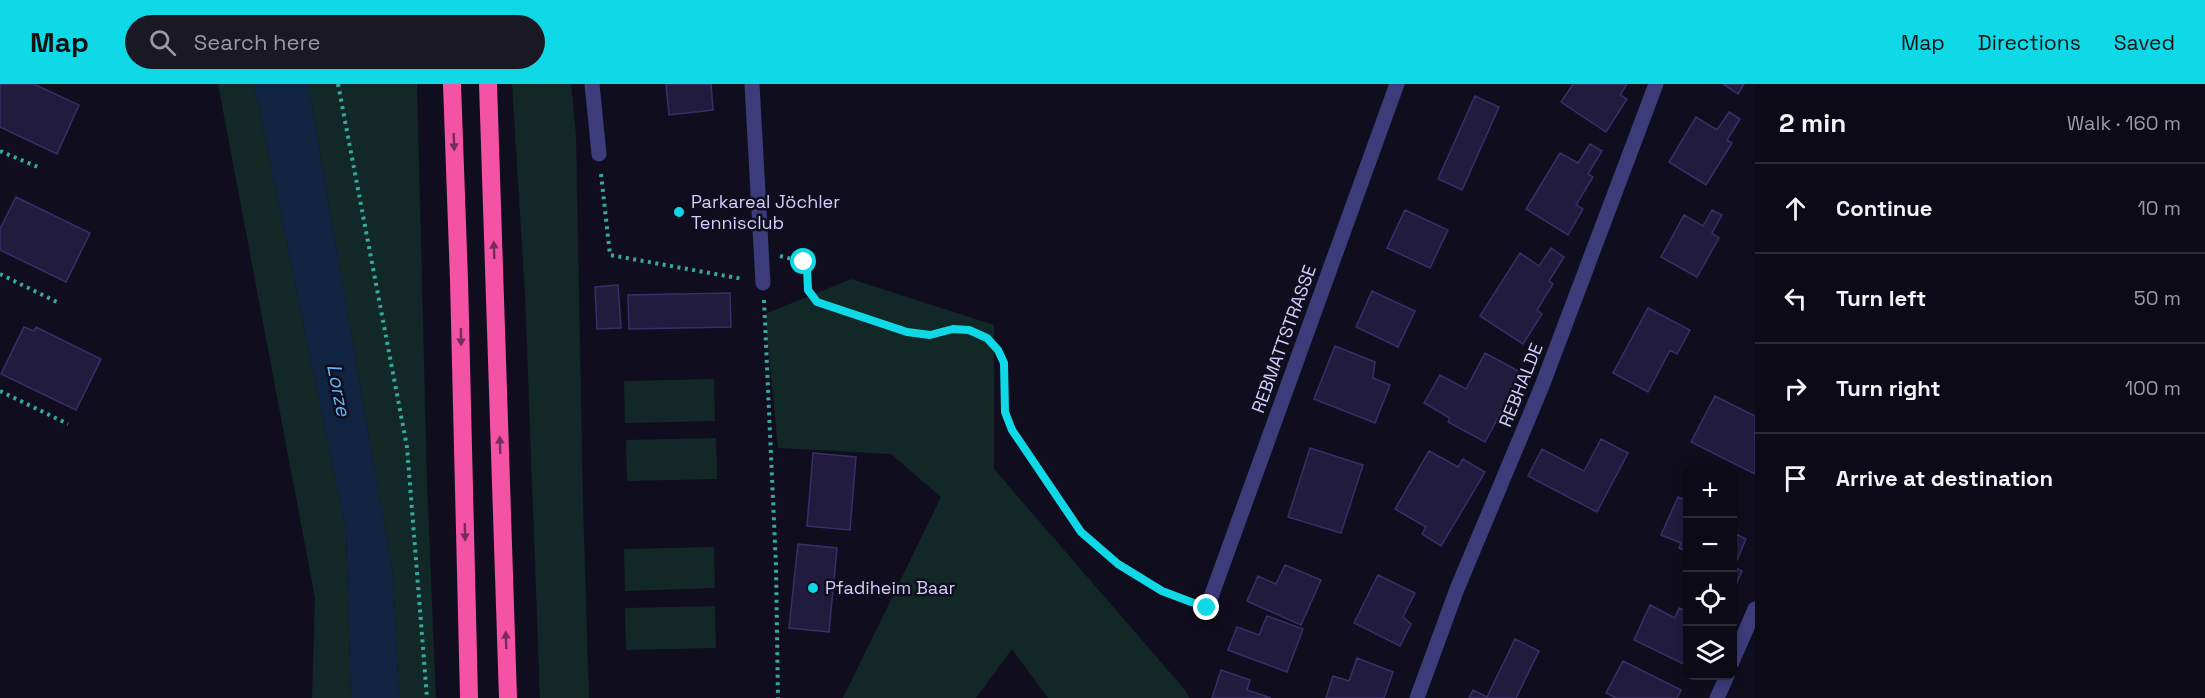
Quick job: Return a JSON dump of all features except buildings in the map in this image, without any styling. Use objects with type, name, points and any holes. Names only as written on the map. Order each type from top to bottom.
[{"type":"highway","points":[[452,84],[459,268],[469,698]]},
{"type":"highway","points":[[488,84],[508,698]]},
{"type":"street","points":[[592,84],[599,154]]},
{"type":"street","points":[[752,84],[763,283]]},
{"type":"street","name":"REBMATTSTRASSE","points":[[1207,608],[1397,84]]},
{"type":"street","name":"REBHALDE","points":[[1417,698],[1457,589],[1542,386],[1656,84]]},
{"type":"street","points":[[1737,650],[1755,609]]},
{"type":"street","points":[[1717,698],[1725,680]]},
{"type":"path","points":[[338,84],[407,447],[427,698]]},
{"type":"path","points":[[0,151],[38,167]]},
{"type":"path","points":[[599,154],[610,255],[763,283],[776,566],[778,698]]},
{"type":"path","points":[[762,252],[804,262],[807,268],[808,290],[817,302],[907,332],[930,335],[953,329],[969,330],[987,338],[998,350],[1004,363],[1005,412],[1012,430],[1081,532],[1118,564],[1162,591],[1207,608]]},
{"type":"path","points":[[0,274],[59,303]]},
{"type":"path","points":[[0,391],[68,424]]},
{"type":"green space","points":[[218,84],[254,84],[346,531],[351,698],[312,698],[315,598]]},
{"type":"green space","points":[[308,84],[417,84],[427,482],[436,698],[399,698],[393,575]]},
{"type":"green space","points":[[512,84],[571,84],[576,136],[589,698],[540,698],[525,294]]},
{"type":"green space","points":[[851,279],[994,325],[994,469],[1185,690],[1189,698],[1048,698],[1012,649],[976,698],[843,698],[941,497],[891,454],[778,448],[765,314]]},
{"type":"green space","points":[[714,379],[715,421],[625,423],[624,381]]},
{"type":"green space","points":[[716,438],[717,479],[627,481],[626,440]]},
{"type":"green space","points":[[714,547],[715,588],[625,591],[624,549]]},
{"type":"green space","points":[[715,606],[716,648],[626,650],[625,608]]},
{"type":"water","name":"Lorze","points":[[254,84],[308,84],[393,575],[399,698],[351,698],[346,531]]},
{"type":"place","name":"Parkareal Jöchler Tennisclub","points":[[679,212]]},
{"type":"place","name":"Pfadiheim Baar","points":[[813,588]]},
{"type":"route","points":[[804,262],[807,268],[808,290],[817,302],[907,332],[930,335],[953,329],[969,330],[987,338],[998,350],[1004,363],[1005,412],[1012,430],[1081,532],[1118,564],[1162,591],[1207,608]]}]
